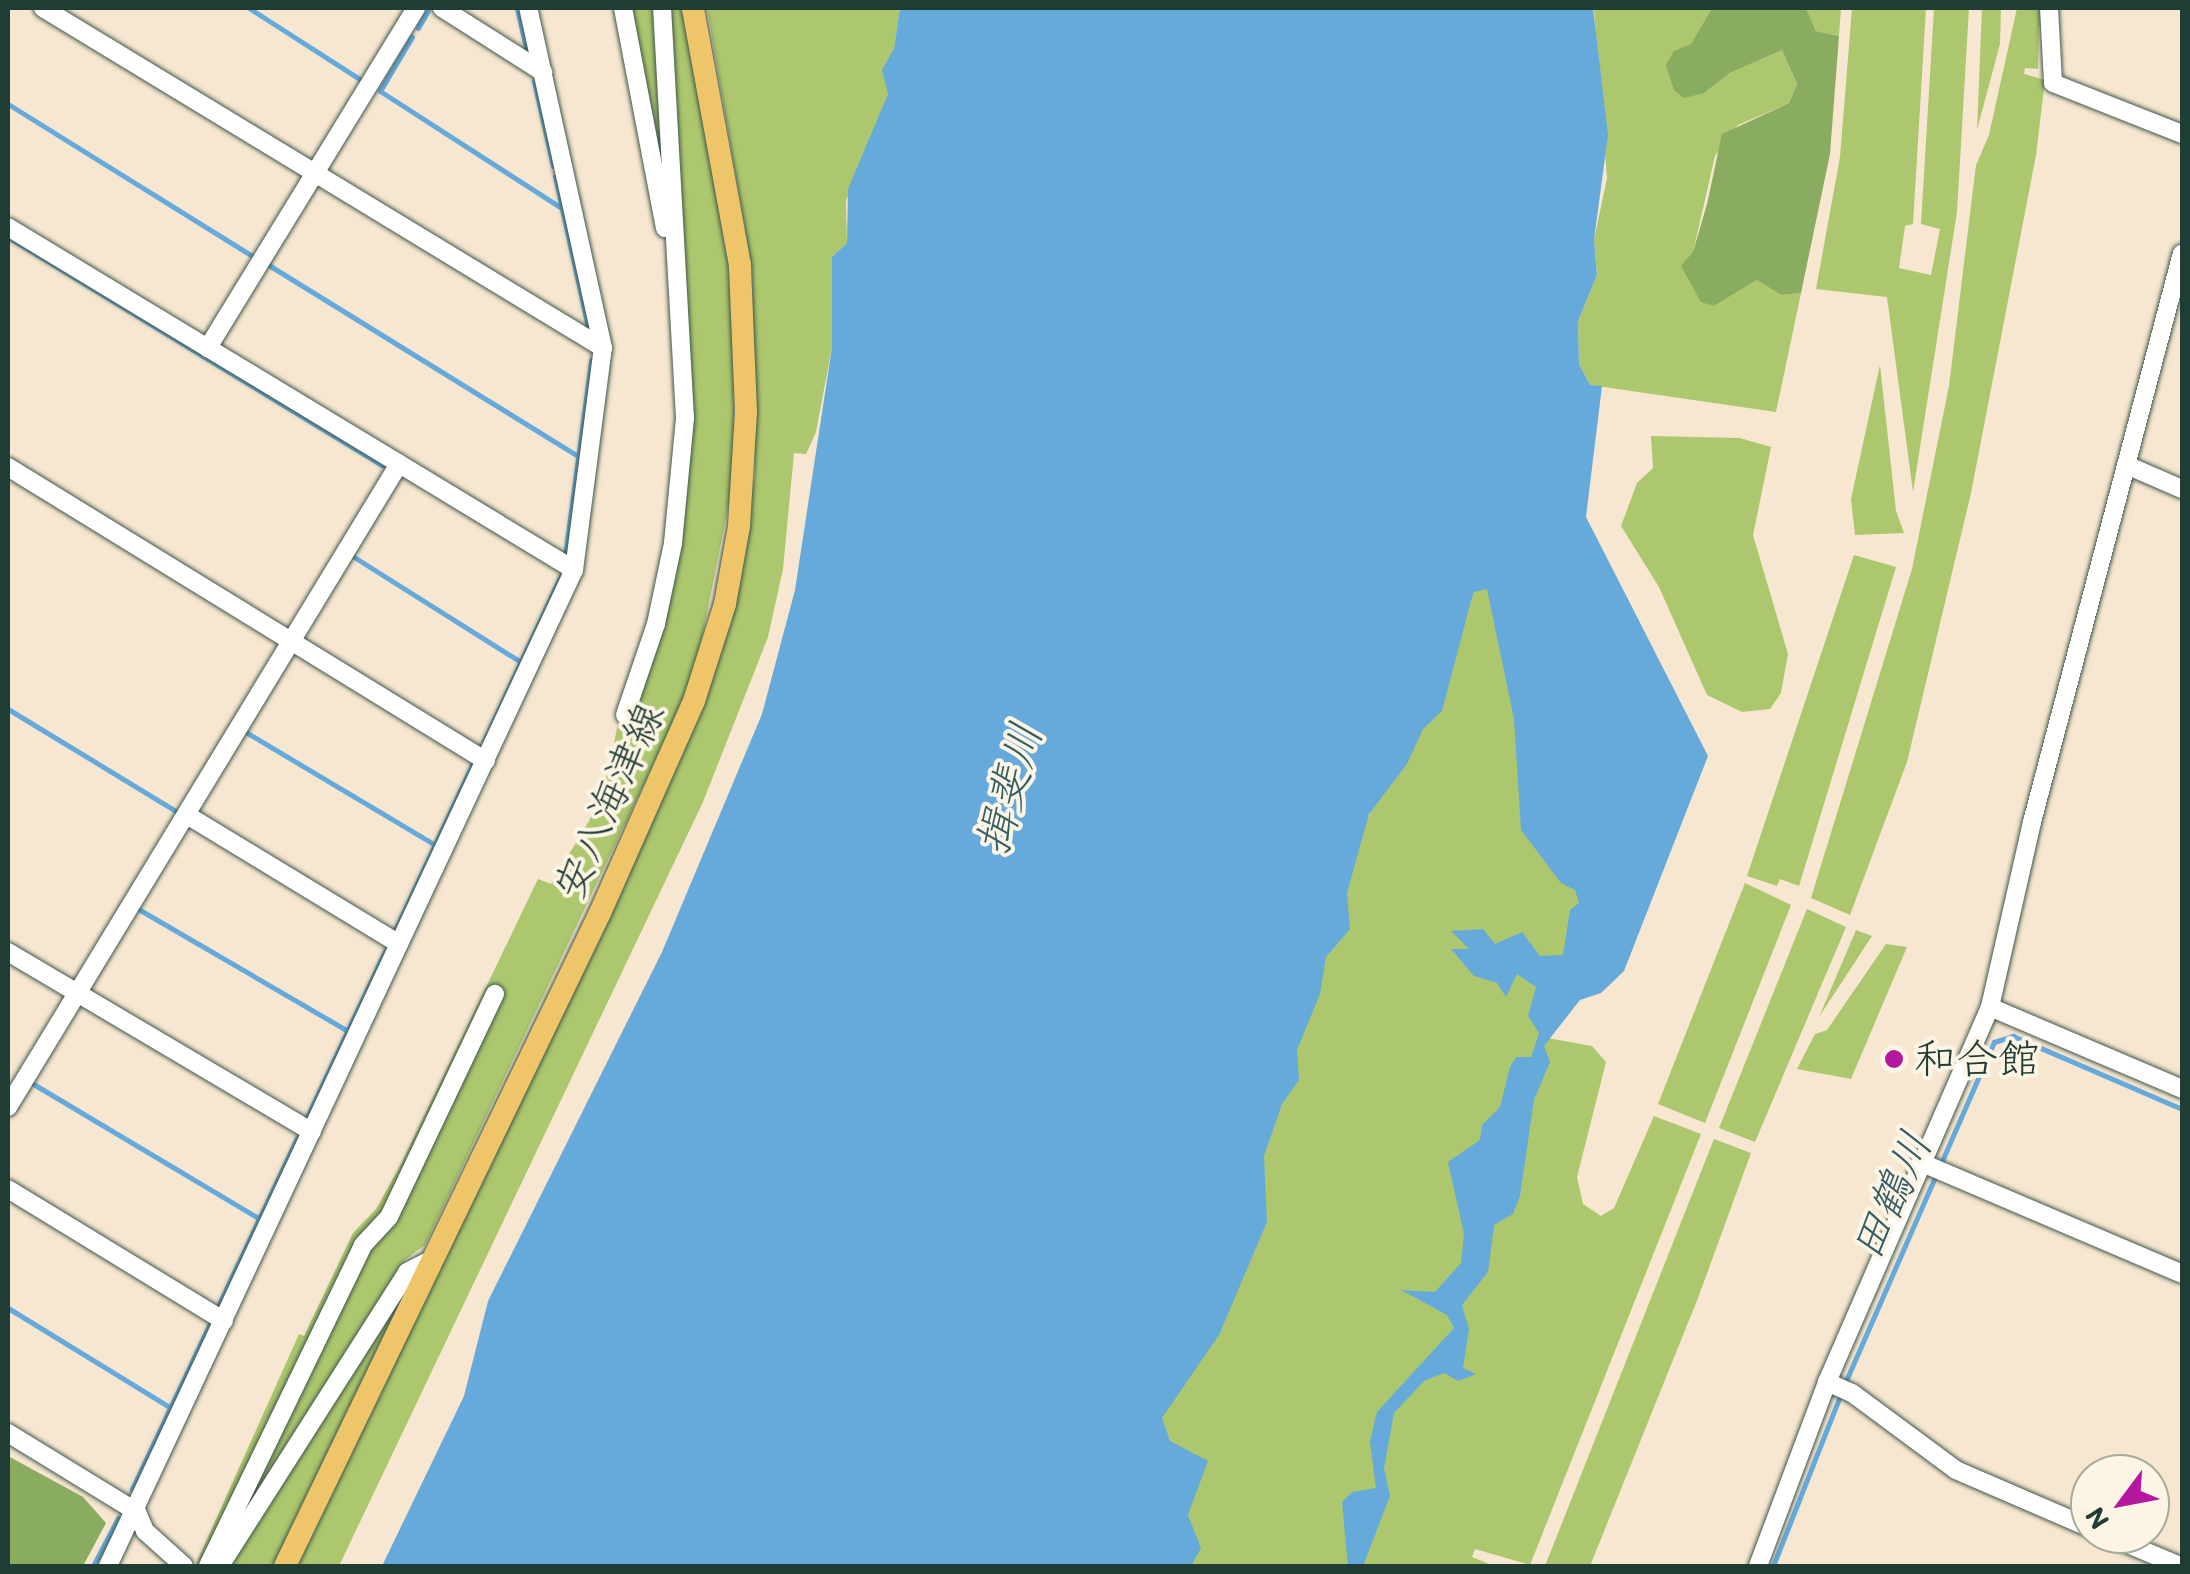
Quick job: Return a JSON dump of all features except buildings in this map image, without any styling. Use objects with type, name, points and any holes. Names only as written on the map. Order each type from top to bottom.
[{"type":"main road","name":"安八海津線","points":[[285,1566],[600,913],[694,701],[726,604],[740,526],[746,411],[740,266],[693,8]]},
{"type":"street","points":[[208,348],[416,8]]},
{"type":"street","points":[[442,8],[543,72]]},
{"type":"street","points":[[108,1566],[137,1512],[574,570],[603,348],[528,8]]},
{"type":"street","points":[[623,8],[660,216],[678,259]]},
{"type":"street","points":[[625,715],[656,624],[682,478],[686,350],[662,8]]},
{"type":"street","points":[[2049,8],[2053,83],[2182,134]]},
{"type":"street","points":[[56,10],[314,174],[603,348]]},
{"type":"street","points":[[8,227],[574,570]]},
{"type":"street","points":[[1758,1566],[1830,1383],[1990,1007],[2032,822],[2182,254]]},
{"type":"street","points":[[8,1106],[399,464]]},
{"type":"street","points":[[2128,466],[2182,489]]},
{"type":"street","points":[[8,468],[486,761]]},
{"type":"street","points":[[187,815],[399,944]]},
{"type":"street","points":[[8,952],[312,1132]]},
{"type":"street","points":[[208,1566],[363,1246],[389,1216],[495,994]]},
{"type":"street","points":[[1990,1007],[2182,1090]]},
{"type":"street","points":[[1922,1163],[2182,1274]]},
{"type":"street","points":[[8,1190],[224,1322]]},
{"type":"street","points":[[220,1566],[407,1272],[432,1259]]},
{"type":"street","points":[[1830,1383],[1852,1392],[1956,1470],[2070,1519]]},
{"type":"street","points":[[8,1433],[137,1512],[145,1531],[184,1566]]},
{"type":"street","points":[[2152,1554],[2180,1566]]},
{"type":"green space","points":[[630,8],[657,8],[665,207]]},
{"type":"green space","points":[[668,8],[684,8],[732,287],[735,473],[699,653],[679,710],[425,1245],[405,1260],[226,1550],[222,1547],[382,1218],[204,1565],[195,1566],[299,1334],[304,1336],[353,1233],[376,1209],[400,1166],[538,879],[551,884],[589,821],[609,770],[620,712],[630,716],[691,416]]},
{"type":"green space","points":[[707,8],[900,8],[888,94],[846,201],[847,243],[832,257],[832,347],[816,432],[806,454],[794,453],[783,569],[768,637],[703,802],[339,1566],[295,1566],[620,894],[732,622],[755,475],[752,269]]},
{"type":"green space","points":[[1712,8],[1691,45],[1674,51],[1704,93],[1730,73],[1782,50],[1797,84],[1789,103],[1738,125],[1715,156],[1693,252],[1714,306],[1757,280],[1781,295],[1801,293],[1776,412],[1590,385],[1579,364],[1578,321],[1597,275],[1594,240],[1607,178],[1594,10]]},
{"type":"green space","points":[[1712,8],[1806,8],[1816,31],[1839,36],[1830,154],[1801,293],[1781,295],[1757,280],[1714,306],[1701,302],[1681,266],[1693,252],[1722,134],[1789,103],[1797,84],[1782,50],[1730,73],[1704,93],[1684,98],[1674,90],[1666,65],[1674,51],[1691,44]]},
{"type":"green space","points":[[1806,8],[1841,8],[1839,36],[1816,31]]},
{"type":"green space","points":[[1852,8],[1926,8],[1913,224],[1905,226],[1899,268],[1931,275],[1940,229],[1921,224],[1934,8],[1969,8],[1957,212],[1913,492],[1887,297],[1816,289],[1840,157]]},
{"type":"green space","points":[[1982,8],[2001,8],[2000,44],[1977,130]]},
{"type":"green space","points":[[2017,8],[2044,8],[2047,26],[2039,26],[2038,69],[2025,68],[2024,74],[2045,80],[2036,155],[1971,493],[1907,762],[1850,915],[1811,898],[1912,569],[1949,386],[1976,165],[1989,135]]},
{"type":"green space","points":[[1880,365],[1896,511],[1904,533],[1855,535],[1851,499]]},
{"type":"green space","points":[[1651,436],[1740,438],[1771,447],[1753,535],[1788,654],[1781,693],[1770,709],[1742,712],[1707,695],[1659,587],[1621,526],[1637,483],[1653,468]]},
{"type":"green space","points":[[1854,555],[1896,567],[1799,886],[1780,879],[1777,886],[1747,876]]},
{"type":"green space","points":[[1486,566],[1583,886],[1572,945],[1558,961],[1548,1038],[1592,1046],[1606,1062],[1577,1177],[1583,1204],[1601,1216],[1614,1208],[1654,1116],[1701,1134],[1530,1565],[1475,1549],[1472,1557],[1494,1566],[1180,1566],[1150,1414],[1331,896]]},
{"type":"green space","points":[[1745,883],[1791,905],[1705,1123],[1658,1104]]},
{"type":"green space","points":[[1807,909],[1846,927],[1755,1142],[1719,1128]]},
{"type":"green space","points":[[1856,930],[1872,936],[1819,1017]]},
{"type":"green space","points":[[1886,944],[1907,947],[1851,1079],[1797,1069],[1815,1034],[1827,1030]]},
{"type":"green space","points":[[1714,1139],[1751,1153],[1698,1298],[1590,1566],[1545,1566]]},
{"type":"green space","points":[[413,1277],[275,1566],[229,1566]]},
{"type":"green space","points":[[8,1456],[83,1497],[106,1523],[83,1566],[8,1566]]},
{"type":"water","name":"揖斐川","points":[[900,8],[1593,8],[1608,135],[1594,240],[1597,275],[1578,321],[1579,364],[1590,385],[1602,386],[1586,517],[1708,756],[1624,971],[1601,993],[1580,1000],[1544,1046],[1550,1062],[1534,1100],[1520,1196],[1513,1214],[1494,1225],[1488,1272],[1462,1305],[1469,1329],[1463,1368],[1476,1374],[1458,1381],[1444,1373],[1424,1381],[1394,1413],[1384,1468],[1390,1496],[1363,1566],[1348,1566],[1342,1502],[1352,1492],[1376,1488],[1370,1441],[1377,1412],[1454,1328],[1447,1315],[1401,1290],[1435,1292],[1461,1263],[1464,1234],[1448,1162],[1480,1140],[1482,1125],[1500,1107],[1510,1067],[1516,1057],[1531,1057],[1539,1033],[1528,1016],[1536,987],[1517,974],[1506,997],[1497,983],[1474,976],[1451,949],[1469,949],[1451,931],[1483,929],[1495,944],[1522,932],[1540,956],[1563,955],[1570,910],[1579,903],[1575,890],[1561,883],[1521,830],[1514,719],[1487,589],[1474,592],[1442,711],[1423,729],[1407,764],[1369,814],[1347,893],[1350,929],[1326,957],[1320,994],[1297,1050],[1299,1080],[1282,1104],[1264,1156],[1267,1222],[1219,1335],[1162,1418],[1170,1441],[1208,1461],[1188,1515],[1201,1548],[1191,1566],[382,1566],[464,1396],[488,1301],[662,952],[762,714],[795,590],[832,347],[832,257],[847,243],[848,189],[888,94],[882,70],[894,49]]},
{"type":"waterway","points":[[249,8],[361,80]]},
{"type":"waterway","points":[[517,8],[526,48]]},
{"type":"waterway","points":[[418,28],[428,11]]},
{"type":"waterway","points":[[412,37],[380,91],[563,209]]},
{"type":"waterway","points":[[534,81],[553,166]]},
{"type":"waterway","points":[[8,104],[254,257]]},
{"type":"waterway","points":[[555,176],[588,327]]},
{"type":"waterway","points":[[8,237],[382,465]]},
{"type":"waterway","points":[[267,264],[579,457]]},
{"type":"waterway","points":[[565,556],[591,360]]},
{"type":"waterway","points":[[354,557],[521,662]]},
{"type":"waterway","points":[[484,741],[560,577]]},
{"type":"waterway","points":[[8,709],[176,811]]},
{"type":"waterway","points":[[244,731],[435,845]]},
{"type":"waterway","points":[[396,928],[473,763]]},
{"type":"waterway","points":[[140,910],[348,1031]]},
{"type":"waterway","points":[[307,1117],[385,951]]},
{"type":"waterway","name":"田鶴川","points":[[1845,1383],[1994,1042],[2013,1036],[2182,1109]]},
{"type":"waterway","points":[[30,1082],[260,1219]]},
{"type":"waterway","points":[[219,1304],[297,1138]]},
{"type":"waterway","points":[[8,1308],[171,1408]]},
{"type":"waterway","points":[[132,1489],[209,1325]]},
{"type":"waterway","name":"田鶴川","points":[[1773,1566],[1841,1393]]},
{"type":"waterway","points":[[93,1566],[118,1518]]},
{"type":"place","name":"和合館","points":[[1894,1059]]}]
